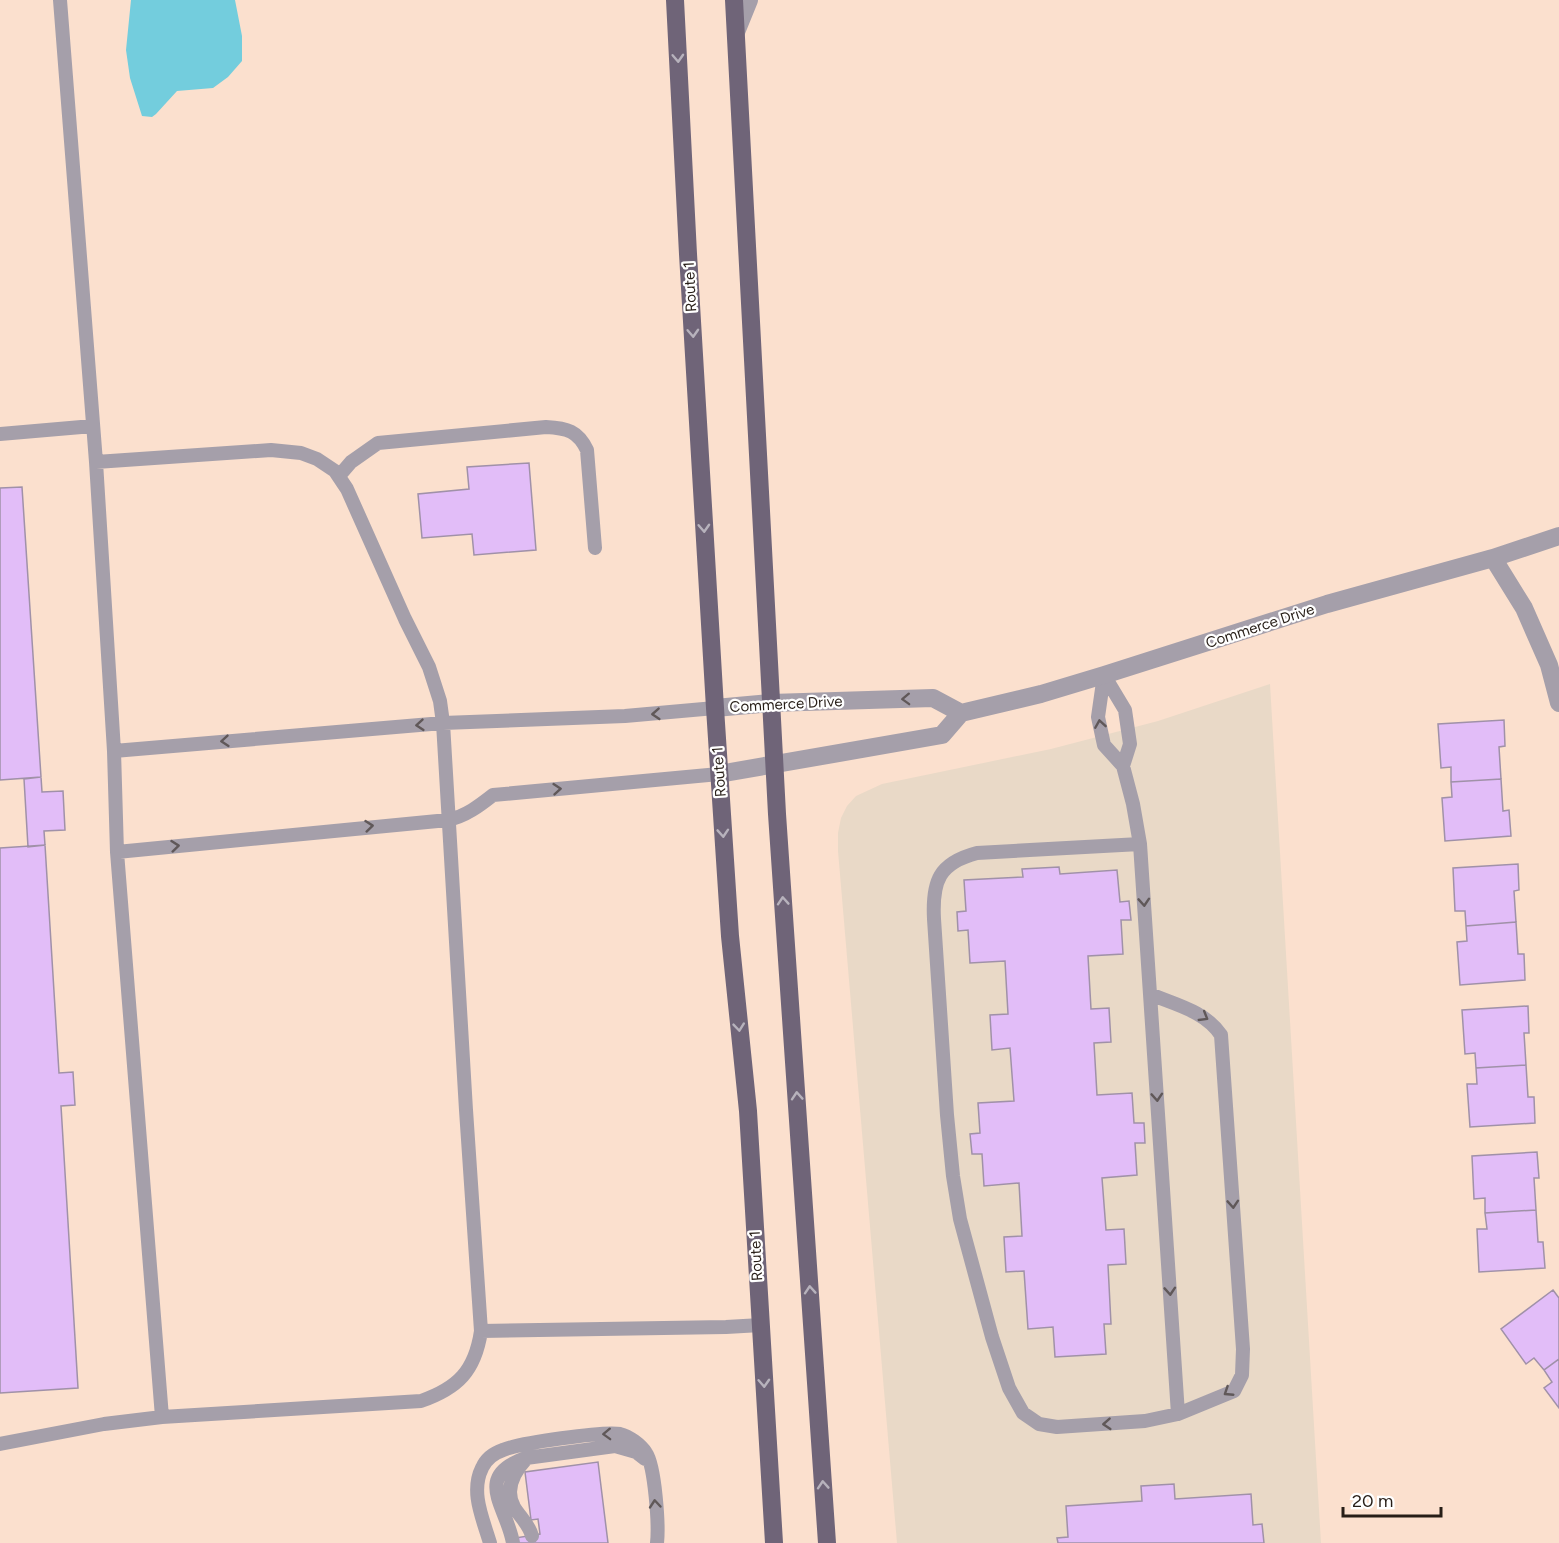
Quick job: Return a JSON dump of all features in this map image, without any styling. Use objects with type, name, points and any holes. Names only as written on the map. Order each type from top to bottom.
[{"type":"main road","name":"Route 1","points":[[675,0],[719,774],[730,936],[748,1111],[774,1543]]},
{"type":"main road","points":[[734,0],[771,703],[827,1543]]},
{"type":"street","points":[[736,32],[749,0]]},
{"type":"street","name":"Commerce Drive","points":[[715,708],[771,703],[933,698],[961,713],[1041,694],[1327,604],[1493,558],[1559,536]]},
{"type":"street","points":[[1493,558],[1524,608],[1550,665],[1559,704]]},
{"type":"street","points":[[719,774],[942,735],[961,713]]},
{"type":"lane","points":[[60,0],[96,462],[114,751],[117,852],[162,1417]]},
{"type":"lane","points":[[0,434],[93,426]]},
{"type":"lane","points":[[339,476],[351,462],[378,443],[546,427],[568,429],[582,439],[587,450],[595,548]]},
{"type":"lane","points":[[0,1444],[104,1424],[162,1417],[421,1401],[441,1394],[454,1386],[465,1374],[479,1347],[481,1331],[443,723],[440,701],[429,667],[347,489],[335,471],[317,459],[301,453],[271,450],[96,462]]},
{"type":"lane","points":[[1104,675],[1125,710],[1130,744],[1123,766]]},
{"type":"lane","points":[[1104,675],[1098,717],[1104,745],[1123,766],[1140,844],[1178,1414]]},
{"type":"lane","points":[[114,751],[443,723],[625,716],[715,708]]},
{"type":"lane","points":[[117,852],[448,820],[475,809],[493,795],[719,774]]},
{"type":"lane","points":[[1140,844],[977,853],[953,861],[938,878],[934,890],[934,919],[953,1176],[960,1219],[992,1337],[1009,1388],[1023,1413],[1039,1424],[1047,1426],[1145,1421],[1178,1414],[1233,1391],[1242,1374],[1243,1349],[1221,1035],[1214,1024],[1205,1017],[1150,994]]},
{"type":"lane","points":[[481,1331],[760,1325]]},
{"type":"lane","points":[[490,1543],[478,1502],[478,1482],[483,1465],[488,1459],[504,1449],[521,1444],[608,1433],[627,1436],[646,1451],[651,1464],[657,1543]]},
{"type":"lane","points":[[513,1543],[497,1497],[496,1487],[500,1474],[506,1468],[526,1458],[615,1446],[636,1452],[651,1464]]},
{"type":"lane","points":[[526,1458],[511,1481],[510,1490],[514,1506],[527,1524],[532,1536]]},
{"type":"shaded area","points":[[1270,684],[1321,1543],[897,1543],[838,851],[841,818],[847,806],[856,796],[882,784],[1051,749],[1158,721]]},
{"type":"water","points":[[131,0],[235,0],[242,36],[242,61],[228,77],[213,88],[177,91],[152,117],[142,116],[130,78],[126,50]]},
{"type":"building","points":[[529,463],[536,550],[474,555],[472,534],[422,538],[418,494],[469,489],[467,467]]},
{"type":"building","points":[[22,487],[41,777],[0,780],[0,488]]},
{"type":"building","points":[[1504,720],[1505,746],[1499,747],[1501,779],[1451,782],[1451,767],[1441,768],[1438,724]]},
{"type":"building","points":[[41,777],[42,792],[63,791],[65,830],[44,831],[45,845],[28,847],[24,779]]},
{"type":"building","points":[[1501,779],[1503,811],[1509,810],[1511,836],[1445,841],[1442,798],[1452,797],[1451,782]]},
{"type":"building","points":[[45,845],[59,1073],[73,1072],[75,1105],[61,1106],[78,1388],[0,1393],[0,848]]},
{"type":"building","points":[[1518,864],[1519,890],[1514,891],[1516,922],[1466,926],[1465,911],[1455,911],[1453,868]]},
{"type":"building","points":[[1059,867],[1060,874],[1117,870],[1120,902],[1129,901],[1131,920],[1121,920],[1123,954],[1088,956],[1091,1009],[1109,1008],[1111,1042],[1094,1043],[1097,1095],[1132,1093],[1134,1123],[1144,1123],[1145,1143],[1135,1143],[1137,1175],[1102,1178],[1106,1230],[1124,1229],[1126,1264],[1108,1265],[1111,1324],[1104,1324],[1106,1354],[1055,1357],[1053,1327],[1028,1329],[1024,1271],[1006,1272],[1004,1237],[1022,1236],[1019,1183],[984,1186],[982,1154],[972,1154],[970,1134],[980,1133],[978,1103],[1014,1101],[1010,1048],[992,1050],[990,1015],[1008,1014],[1005,961],[970,963],[968,930],[958,931],[957,912],[966,911],[964,880],[1023,877],[1022,869]]},
{"type":"building","points":[[1516,922],[1518,954],[1524,954],[1525,980],[1460,985],[1457,942],[1467,941],[1466,926]]},
{"type":"building","points":[[1528,1006],[1529,1033],[1524,1033],[1526,1065],[1476,1068],[1475,1053],[1465,1054],[1462,1010]]},
{"type":"building","points":[[1526,1065],[1528,1097],[1534,1097],[1535,1123],[1470,1127],[1467,1084],[1477,1084],[1476,1068]]},
{"type":"building","points":[[1537,1152],[1539,1178],[1534,1178],[1536,1210],[1485,1213],[1485,1198],[1474,1199],[1472,1156]]},
{"type":"building","points":[[1536,1210],[1538,1242],[1543,1242],[1545,1268],[1479,1272],[1477,1229],[1487,1229],[1485,1213]]},
{"type":"building","points":[[1553,1290],[1559,1298],[1559,1359],[1544,1370],[1534,1358],[1526,1364],[1501,1329]]},
{"type":"building","points":[[1559,1359],[1559,1408],[1544,1388],[1552,1382],[1544,1370]]},
{"type":"building","points":[[598,1462],[608,1543],[516,1543],[515,1538],[540,1534],[538,1519],[531,1520],[525,1472]]},
{"type":"building","points":[[1174,1484],[1175,1499],[1251,1494],[1253,1525],[1262,1524],[1264,1543],[1058,1543],[1057,1538],[1068,1537],[1066,1506],[1142,1501],[1141,1486]]}]
